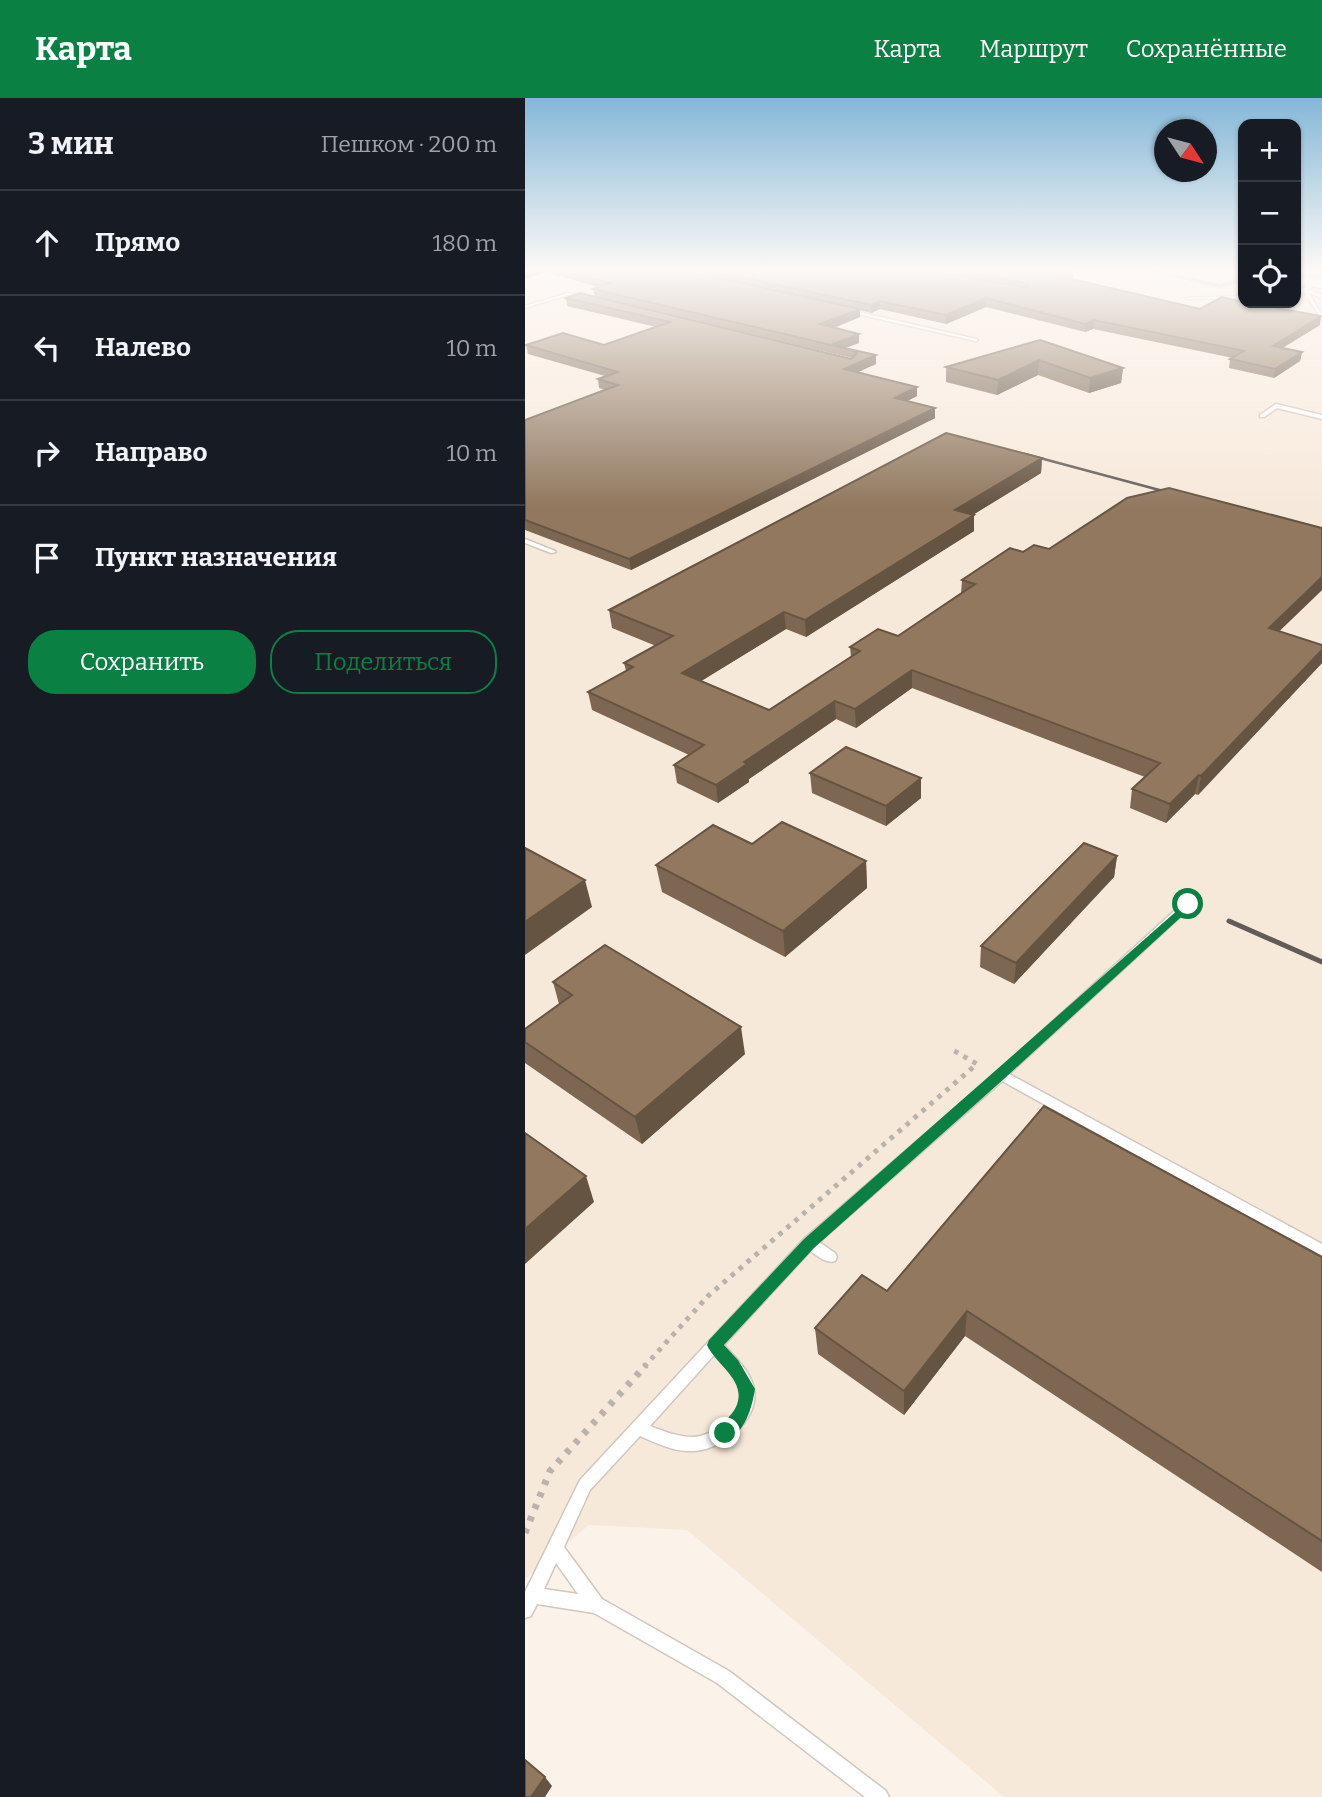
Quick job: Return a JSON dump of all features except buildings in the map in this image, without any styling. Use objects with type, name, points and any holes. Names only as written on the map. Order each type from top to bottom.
[{"type":"lane","points":[[1262,416],[1276,407],[1322,417]]},
{"type":"lane","points":[[525,541],[553,552]]},
{"type":"lane","points":[[596,1605],[529,1602],[585,1485],[809,1243],[1001,1075],[1188,904]]},
{"type":"lane","points":[[1001,1075],[1322,1251]]},
{"type":"lane","points":[[809,1243],[830,1257]]},
{"type":"lane","points":[[637,1429],[666,1439],[696,1444],[725,1433],[744,1410],[747,1389],[733,1365],[714,1345]]},
{"type":"lane","points":[[555,1548],[596,1605],[723,1677],[880,1797]]},
{"type":"path","points":[[525,1533],[550,1471],[708,1296],[977,1064],[951,1049]]},
{"type":"shaded area","points":[[525,349],[1322,349],[1322,1797],[1004,1797],[687,1530],[589,1525],[525,1579]]},
{"type":"railway","points":[[1025,454],[1178,495]]},
{"type":"railway","points":[[1229,921],[1322,962]]},
{"type":"route","points":[[725,1433],[744,1410],[747,1389],[733,1365],[714,1345],[809,1243],[1001,1075],[1188,904]]}]
